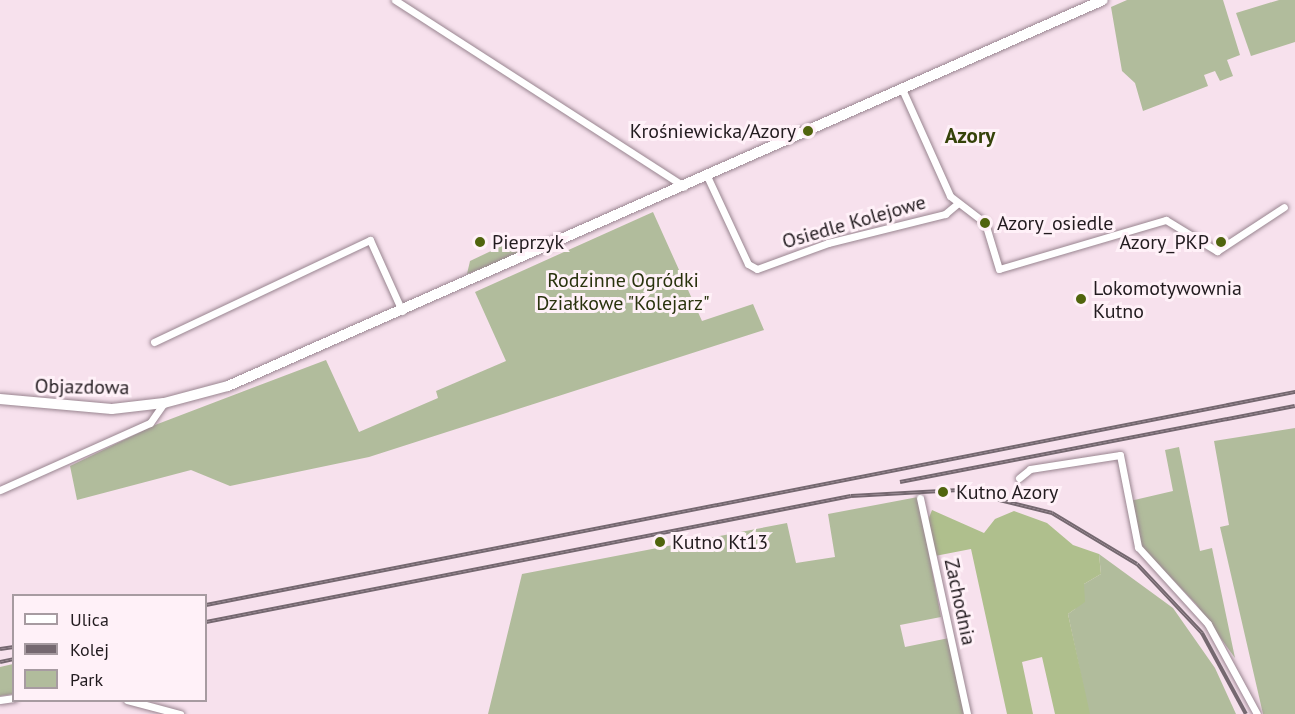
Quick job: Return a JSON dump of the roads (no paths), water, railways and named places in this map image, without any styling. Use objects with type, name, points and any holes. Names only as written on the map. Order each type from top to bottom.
[{"type":"main road","name":"Objazdowa","points":[[0,399],[71,409],[164,403],[250,378],[1103,0]]},
{"type":"street","points":[[395,0],[684,186]]},
{"type":"street","name":"Osiedle Kolejowe","points":[[902,89],[958,203],[981,217],[999,269],[1166,220],[1217,251],[1284,207]]},
{"type":"street","name":"Osiedle Kolejowe","points":[[707,176],[748,264],[757,269],[828,243],[945,214],[958,203]]},
{"type":"street","points":[[154,342],[370,240],[402,311]]},
{"type":"street","points":[[0,490],[150,423],[164,403]]},
{"type":"street","points":[[1019,478],[1029,469],[1120,455],[1138,547],[1208,624],[1257,714]]},
{"type":"street","name":"Zachodnia","points":[[920,498],[967,714]]},
{"type":"street","points":[[135,702],[180,714]]},
{"type":"railway","points":[[207,605],[1295,392]]},
{"type":"railway","points":[[900,482],[1295,406]]},
{"type":"railway","points":[[207,622],[851,496],[959,490],[1052,513],[1137,564],[1202,633],[1246,714]]},
{"type":"railway","points":[[0,649],[12,647]]},
{"type":"railway","points":[[0,662],[12,659]]},
{"type":"place","name":"Krośniewicka/Azory","points":[[808,131]]},
{"type":"place","name":"Azory_osiedle","points":[[985,223]]},
{"type":"place","name":"Pieprzyk","points":[[480,242]]},
{"type":"place","name":"Azory_PKP","points":[[1221,242]]},
{"type":"place","name":"Lokomotywownia Kutno","points":[[1081,299]]},
{"type":"place","name":"Kutno Azory","points":[[943,492]]},
{"type":"place","name":"Kutno Kt13","points":[[660,542]]},
{"type":"district","name":"Azory","points":[[970,136]]},
{"type":"park label","name":"Rodzinne Ogródki Działkowe \"Kolejarz\"","points":[[623,292]]}]
